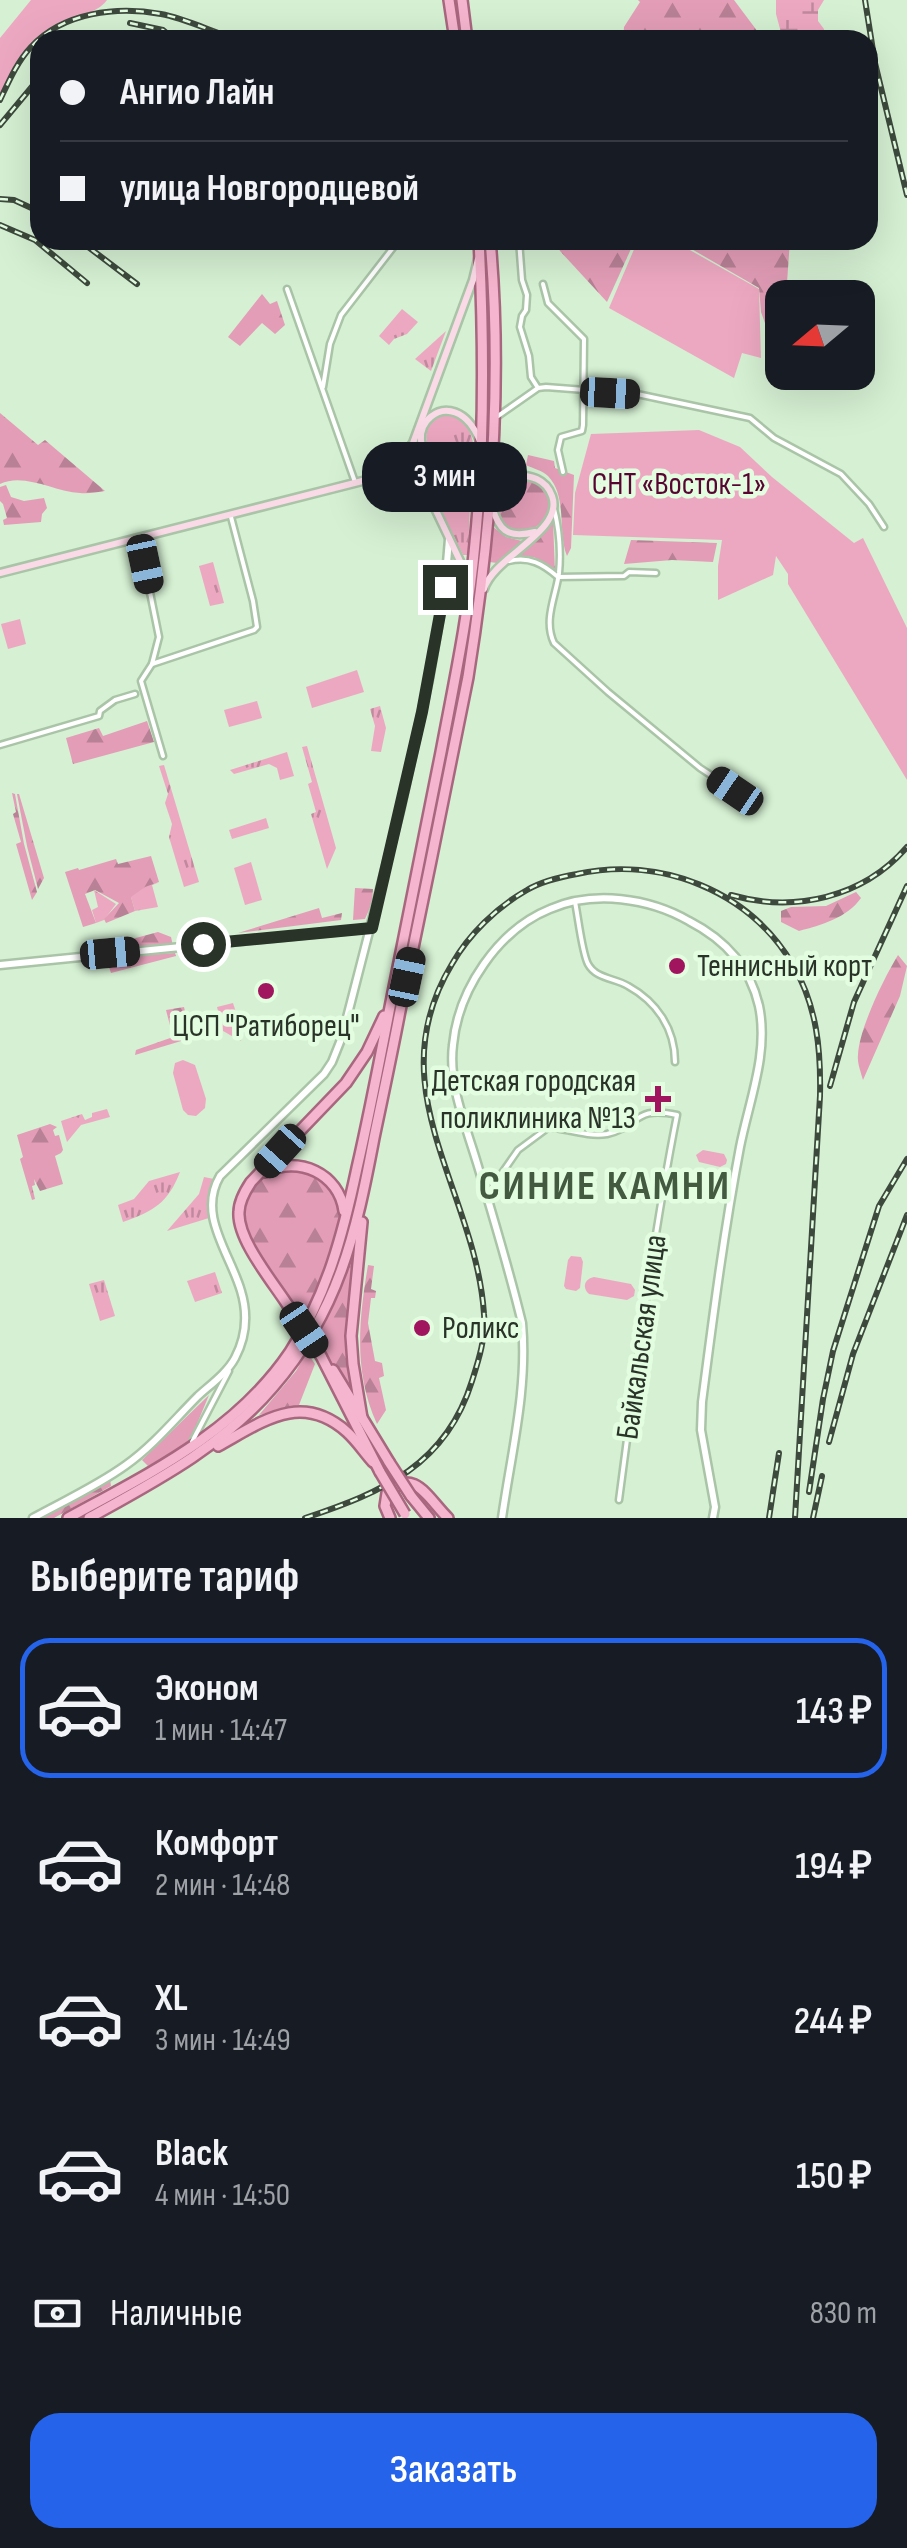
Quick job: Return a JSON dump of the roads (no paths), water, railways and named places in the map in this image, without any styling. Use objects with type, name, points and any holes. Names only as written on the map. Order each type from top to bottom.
[{"type":"main road","points":[[449,0],[454,30]]},
{"type":"main road","points":[[462,0],[466,30]]},
{"type":"main road","points":[[478,615],[494,418],[490,250]]},
{"type":"main road","points":[[291,1357],[330,1274],[345,1224],[462,635],[475,546],[481,444],[479,253]]},
{"type":"main road","points":[[386,475],[413,443],[479,253]]},
{"type":"main road","points":[[443,469],[425,456],[421,441],[425,424],[435,413],[444,410],[460,414],[473,426],[481,444]]},
{"type":"main road","points":[[0,573],[412,470],[534,477],[550,492],[554,508],[549,521],[485,582],[368,1169],[345,1265],[318,1324],[236,1414],[187,1457],[89,1518]]},
{"type":"main road","points":[[386,475],[407,480],[423,490],[460,561],[465,588],[462,635]]},
{"type":"main road","points":[[490,481],[492,508],[502,528],[519,535],[540,530]]},
{"type":"main road","points":[[397,976],[377,1034],[359,1066],[251,1182],[238,1212],[246,1241],[429,1518]]},
{"type":"main road","points":[[251,1182],[272,1168],[288,1165],[314,1170],[333,1184],[341,1196],[344,1212],[330,1274]]},
{"type":"main road","points":[[362,1418],[352,1354],[352,1322],[368,1169]]},
{"type":"main road","points":[[321,1356],[373,1462]]},
{"type":"main road","points":[[68,1518],[187,1457],[288,1412],[315,1413],[345,1429],[373,1462],[406,1516]]},
{"type":"main road","points":[[390,1518],[387,1493],[408,1482],[424,1492],[448,1518]]},
{"type":"street","points":[[323,387],[335,326],[391,250]]},
{"type":"street","points":[[520,250],[527,295],[520,327],[536,389]]},
{"type":"street","points":[[543,284],[548,303],[584,339],[582,431],[560,437],[562,472]]},
{"type":"street","points":[[287,289],[354,482]]},
{"type":"street","points":[[494,418],[546,386],[637,394],[750,418],[774,438],[840,474],[869,504],[884,527]]},
{"type":"street","points":[[554,508],[560,564],[550,622],[557,646],[700,768],[735,791]]},
{"type":"street","points":[[152,664],[257,627],[231,515]]},
{"type":"street","points":[[139,538],[159,636],[152,664],[142,681],[163,756]]},
{"type":"street","points":[[187,1457],[244,1338],[246,1313],[214,1221],[212,1192],[220,1176],[332,1062],[348,1020],[429,679],[449,538]]},
{"type":"street","points":[[448,563],[453,559],[460,561]]},
{"type":"street","points":[[500,565],[527,559],[558,577],[656,573]]},
{"type":"street","points":[[0,744],[99,716],[115,700],[136,694]]},
{"type":"street","points":[[502,1518],[516,1430],[524,1347],[522,1324],[456,1088],[452,1047],[462,1004],[477,975],[514,932],[551,908],[617,899],[670,910],[720,941],[748,976],[759,1008],[760,1052],[740,1149],[702,1402],[701,1430],[715,1506],[713,1518]]},
{"type":"street","points":[[575,902],[588,964],[600,976],[627,985],[659,1010],[673,1042],[675,1062]]},
{"type":"street","points":[[0,964],[372,928]]},
{"type":"street","name":"Байкальская улица","points":[[486,1196],[518,1150],[549,1127],[602,1134],[644,1114],[676,1115],[620,1500]]},
{"type":"street","points":[[33,1518],[126,1466],[233,1362]]},
{"type":"street","points":[[212,1383],[219,1384],[220,1391]]},
{"type":"railway","points":[[865,0],[870,30]]},
{"type":"railway","points":[[52,30],[91,14],[127,11],[161,14],[210,30]]},
{"type":"railway","points":[[130,23],[163,30]]},
{"type":"railway","points":[[0,100],[30,48]]},
{"type":"railway","points":[[878,75],[907,195]]},
{"type":"railway","points":[[0,125],[30,89]]},
{"type":"railway","points":[[0,199],[30,207]]},
{"type":"railway","points":[[0,225],[30,238]]},
{"type":"railway","points":[[47,250],[87,283]]},
{"type":"railway","points":[[92,250],[137,284]]},
{"type":"railway","points":[[731,895],[779,902],[826,897],[870,879],[907,847]]},
{"type":"railway","points":[[305,1518],[385,1485],[428,1454],[461,1410],[479,1356],[484,1314],[477,1268],[436,1139],[427,1097],[424,1054],[431,1010],[452,964],[485,922],[527,890],[558,878],[608,870],[670,875],[727,899],[774,939],[793,965],[812,1012],[820,1062],[820,1096],[795,1518]]},
{"type":"railway","points":[[830,1086],[854,1002],[907,886]]},
{"type":"railway","points":[[809,1492],[833,1351],[879,1206],[907,1159]]},
{"type":"railway","points":[[829,1442],[853,1354],[907,1215]]},
{"type":"railway","points":[[769,1518],[779,1453]]},
{"type":"railway","points":[[813,1518],[822,1476]]},
{"type":"place","name":"Теннисный корт","points":[[677,966]]},
{"type":"place","name":"ЦСП \"Ратиборец\"","points":[[266,991]]},
{"type":"place","name":"Детская городская поликлиника №13","points":[[658,1099]]},
{"type":"place","name":"Роликс","points":[[422,1328]]},
{"type":"district","name":"СИНИЕ КАМНИ","points":[[605,1186]]},
{"type":"park label","name":"СНТ «Восток-1»","points":[[679,484]]}]
